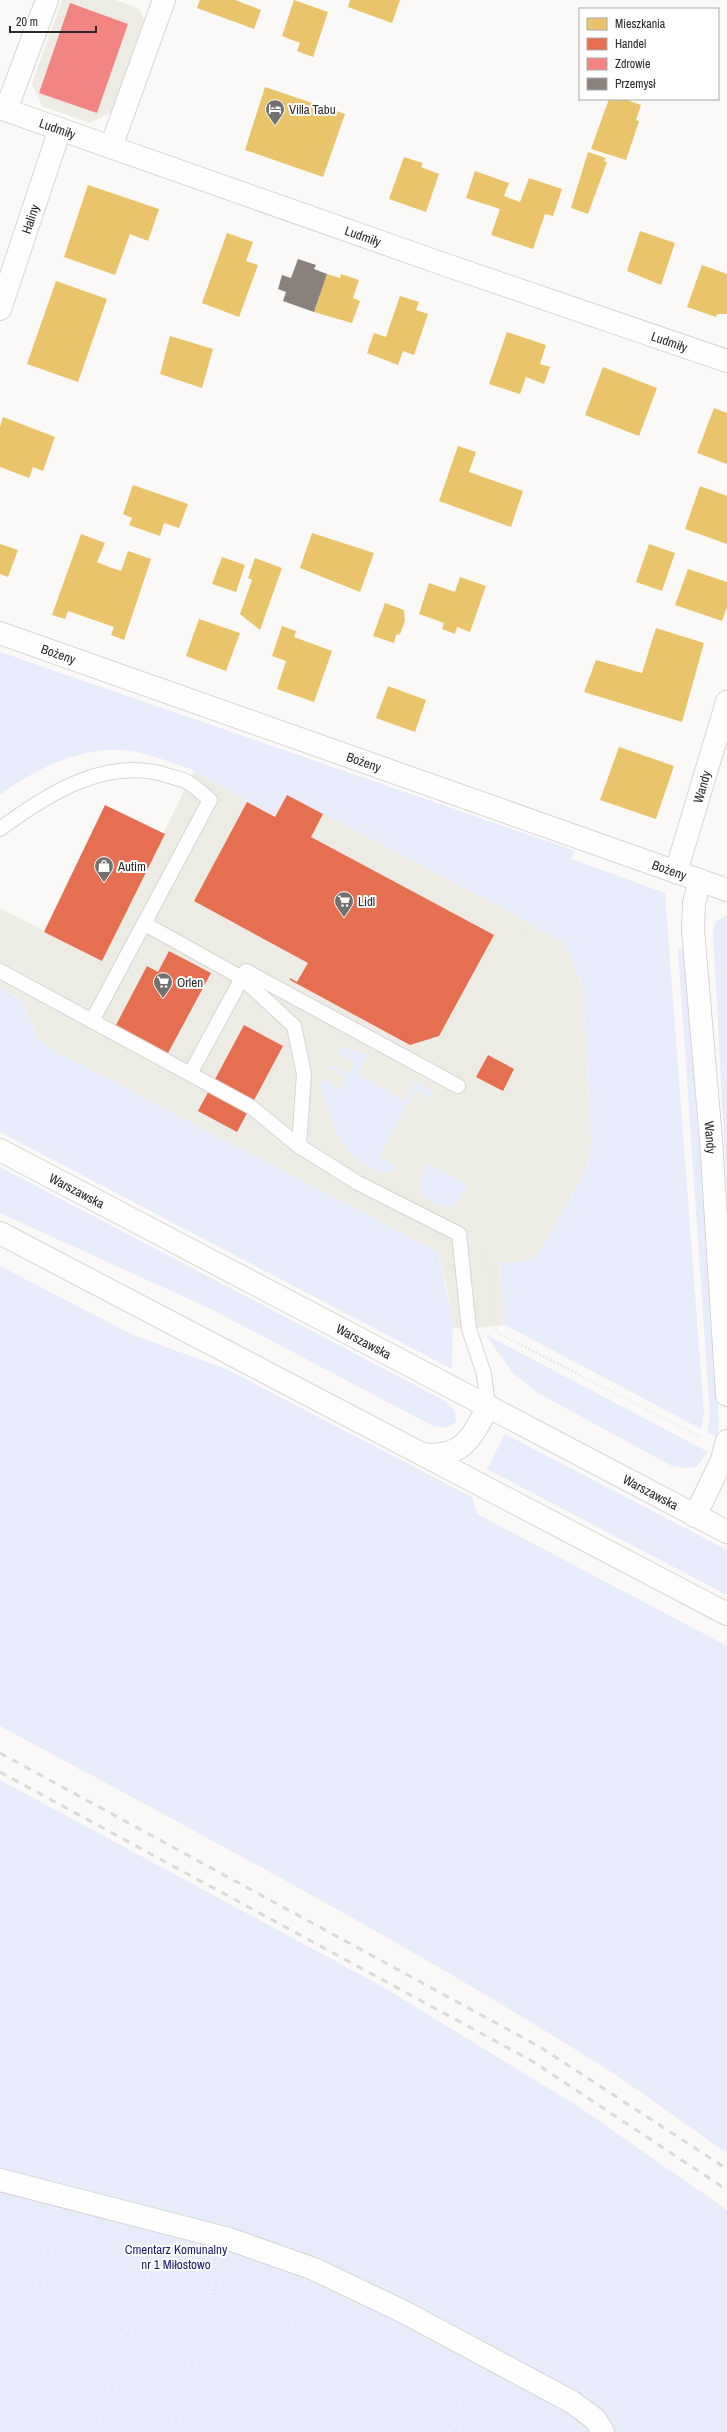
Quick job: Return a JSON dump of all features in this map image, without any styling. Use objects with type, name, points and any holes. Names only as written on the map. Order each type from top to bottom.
[{"type":"street","points":[[3,109],[47,0]]},
{"type":"street","points":[[111,147],[158,2]]},
{"type":"street","name":"Ludmiły","points":[[3,109],[438,262],[727,361]]},
{"type":"street","name":"Haliny","points":[[0,309],[60,130]]},
{"type":"street","name":"Bożeny","points":[[0,633],[727,890]]},
{"type":"street","name":"Wandy","points":[[676,872],[727,702]]},
{"type":"street","name":"Wandy","points":[[700,881],[694,903],[693,930],[711,1140],[727,1395]]},
{"type":"street","name":"Warszawska","points":[[0,1150],[727,1532]]},
{"type":"street","points":[[0,1233],[727,1614]]},
{"type":"street","points":[[421,1453],[436,1456],[447,1454],[462,1446],[472,1436],[488,1406]]},
{"type":"street","points":[[695,1516],[722,1460],[725,1447]]},
{"type":"street","points":[[0,2180],[229,2239],[314,2269],[445,2333],[572,2402],[595,2419],[603,2432]]},
{"type":"lane","points":[[0,829],[20,814],[64,788],[105,772],[144,769],[188,782],[210,800],[145,924],[92,1020]]},
{"type":"lane","points":[[145,924],[242,978],[294,1026],[304,1074],[299,1146]]},
{"type":"lane","points":[[0,970],[251,1107],[299,1146],[358,1183],[459,1234],[469,1329],[484,1374],[488,1406]]},
{"type":"lane","points":[[190,1074],[246,971],[458,1086]]},
{"type":"path","points":[[524,935],[550,888]]},
{"type":"path","points":[[485,1246],[497,1333],[702,1438],[725,1447]]},
{"type":"path","points":[[5,2417],[63,2195]]},
{"type":"path","points":[[100,2432],[159,2221]]},
{"type":"path","points":[[172,2432],[229,2239]]},
{"type":"path","points":[[264,2432],[314,2269]]},
{"type":"path","points":[[410,2432],[445,2333]]},
{"type":"path","points":[[455,2432],[460,2410],[481,2352]]},
{"type":"path","points":[[0,2416],[81,2432]]},
{"type":"shaded area","points":[[62,0],[115,0],[138,8],[145,20],[112,112],[90,123],[42,106],[32,84]]},
{"type":"shaded area","points":[[193,772],[211,779],[247,802],[276,817],[287,795],[508,911],[564,943],[583,988],[591,1144],[586,1169],[539,1253],[528,1261],[514,1264],[499,1263],[505,1325],[469,1329],[453,1327],[447,1288],[438,1252],[49,1048],[38,1038],[24,1005],[16,996],[0,987],[0,908],[102,961]]},
{"type":"green space","points":[[0,652],[570,849],[575,851],[571,859],[665,893],[704,1414],[701,1429],[505,1325],[499,1262],[510,1263],[525,1261],[539,1253],[586,1169],[591,1144],[583,988],[564,943],[508,911],[287,795],[275,817],[214,782],[193,772],[194,770],[136,752],[118,750],[82,754],[46,767],[30,775],[0,795]]},
{"type":"green space","points":[[727,915],[727,1193],[713,932],[715,922]]},
{"type":"green space","points":[[678,949],[685,949],[719,1421],[717,1438],[707,1432],[710,1416]]},
{"type":"green space","points":[[0,987],[21,1000],[38,1038],[49,1048],[438,1252],[453,1321],[452,1369],[0,1132]]},
{"type":"green space","points":[[342,1047],[368,1055],[357,1074],[405,1101],[416,1081],[428,1088],[434,1096],[434,1100],[415,1090],[379,1156],[397,1167],[390,1173],[376,1170],[357,1160],[345,1148],[336,1132],[320,1083],[324,1080],[340,1089],[346,1078],[329,1068],[330,1065],[348,1074],[355,1062],[338,1054],[339,1048]]},
{"type":"green space","points":[[429,1164],[467,1185],[461,1197],[455,1204],[445,1207],[433,1203],[423,1194],[420,1182]]},
{"type":"green space","points":[[0,1167],[445,1401],[455,1411],[456,1422],[446,1428],[433,1426],[213,1310],[0,1213]]},
{"type":"green space","points":[[0,1266],[133,1335],[226,1369],[472,1497],[477,1514],[727,1646],[727,2153],[605,2068],[531,2022],[306,1892],[0,1726]]},
{"type":"green space","points":[[485,1334],[708,1452],[696,1467],[686,1468],[670,1465],[538,1393],[513,1373]]},
{"type":"green space","points":[[505,1434],[727,1550],[727,1595],[487,1469]]},
{"type":"green space","name":"Cmentarz Komunalny nr 1 Miłostowo","points":[[0,1780],[383,1987],[579,2107],[727,2210],[727,2432],[0,2432]]},
{"type":"building: Mieszkania","points":[[200,0],[235,0],[261,10],[254,29],[197,8]]},
{"type":"building: Mieszkania","points":[[294,0],[328,12],[313,57],[297,51],[300,43],[282,36]]},
{"type":"building: Mieszkania","points":[[350,0],[400,0],[392,23],[348,7]]},
{"type":"building: Mieszkania","points":[[265,87],[345,114],[323,177],[245,150]]},
{"type":"building: Mieszkania","points":[[609,100],[627,100],[641,105],[636,120],[639,121],[626,160],[591,149]]},
{"type":"building: Mieszkania","points":[[588,152],[606,158],[604,161],[607,162],[588,214],[571,208]]},
{"type":"building: Mieszkania","points":[[404,157],[423,163],[421,167],[439,174],[426,212],[389,199]]},
{"type":"building: Mieszkania","points":[[475,171],[509,183],[504,196],[520,202],[529,178],[562,189],[553,216],[545,214],[533,249],[491,235],[500,209],[466,198]]},
{"type":"building: Mieszkania","points":[[88,185],[159,209],[148,241],[130,234],[115,275],[64,257]]},
{"type":"building: Mieszkania","points":[[640,231],[675,243],[661,285],[627,271]]},
{"type":"building: Mieszkania","points":[[227,233],[253,242],[246,261],[258,265],[239,317],[202,303]]},
{"type":"building: Mieszkania","points":[[702,265],[727,274],[727,314],[717,314],[716,317],[687,307]]},
{"type":"building: Mieszkania","points":[[327,274],[340,278],[341,274],[359,280],[353,298],[360,301],[352,323],[314,312]]},
{"type":"building: Mieszkania","points":[[56,281],[107,299],[78,382],[27,364]]},
{"type":"building: Mieszkania","points":[[400,296],[419,302],[416,310],[428,314],[414,355],[403,351],[398,365],[367,353],[374,333],[386,337]]},
{"type":"building: Mieszkania","points":[[507,332],[546,345],[540,364],[550,367],[544,384],[526,377],[520,394],[489,384]]},
{"type":"building: Mieszkania","points":[[170,336],[213,349],[202,388],[160,374]]},
{"type":"building: Mieszkania","points":[[603,367],[657,388],[639,436],[585,415]]},
{"type":"building: Mieszkania","points":[[714,408],[727,413],[727,464],[697,453]]},
{"type":"building: Mieszkania","points":[[3,417],[55,437],[43,471],[33,467],[29,478],[0,467],[0,427]]},
{"type":"building: Mieszkania","points":[[458,446],[476,452],[469,472],[523,491],[511,527],[439,501]]},
{"type":"building: Mieszkania","points":[[133,485],[188,504],[179,528],[164,523],[160,536],[129,525],[132,518],[123,514]]},
{"type":"building: Mieszkania","points":[[700,486],[727,496],[727,544],[685,529]]},
{"type":"building: Mieszkania","points":[[312,533],[374,553],[360,592],[300,568]]},
{"type":"building: Mieszkania","points":[[81,534],[105,543],[97,562],[109,567],[121,571],[128,551],[151,559],[124,640],[111,635],[114,627],[68,611],[65,619],[52,615]]},
{"type":"building: Mieszkania","points":[[0,544],[18,550],[8,577],[0,574]]},
{"type":"building: Mieszkania","points":[[649,544],[675,553],[662,591],[636,582]]},
{"type":"building: Mieszkania","points":[[222,557],[245,565],[236,592],[212,584]]},
{"type":"building: Mieszkania","points":[[255,558],[282,568],[260,630],[240,614],[252,580],[248,578]]},
{"type":"building: Mieszkania","points":[[688,569],[727,582],[727,607],[722,621],[675,605]]},
{"type":"building: Mieszkania","points":[[460,577],[486,586],[470,632],[457,627],[455,634],[442,629],[444,623],[419,614],[429,583],[455,592]]},
{"type":"building: Mieszkania","points":[[385,603],[404,610],[405,621],[400,634],[396,635],[394,643],[373,636]]},
{"type":"building: Mieszkania","points":[[199,619],[240,633],[226,671],[186,656]]},
{"type":"building: Mieszkania","points":[[282,626],[296,631],[294,637],[332,651],[314,702],[277,689],[286,661],[272,656]]},
{"type":"building: Mieszkania","points":[[656,628],[704,643],[682,722],[584,692],[596,660],[642,673]]},
{"type":"building: Mieszkania","points":[[388,686],[426,700],[415,732],[376,718]]},
{"type":"building: Mieszkania","points":[[619,747],[674,766],[656,819],[600,800]]},
{"type":"building: Handel","name":"Lidl","points":[[287,795],[323,814],[311,837],[494,935],[439,1036],[410,1045],[290,980],[290,978],[297,982],[308,963],[194,901],[247,802],[275,817]]},
{"type":"building: Handel","name":"Autim","points":[[105,805],[165,834],[102,961],[44,932]]},
{"type":"building: Handel","name":"Orlen","points":[[169,951],[211,973],[168,1053],[116,1025],[147,966],[158,972]]},
{"type":"building: Handel","points":[[244,1025],[283,1046],[237,1132],[198,1111]]},
{"type":"building: Handel","points":[[488,1055],[514,1069],[503,1091],[476,1077]]},
{"type":"building: Zdrowie","points":[[70,3],[128,24],[97,113],[39,93]]},
{"type":"building: Przemysł","points":[[298,259],[316,265],[314,269],[327,274],[314,312],[283,301],[286,292],[278,289],[282,275],[291,278]]},
{"type":"railway","points":[[0,1753],[540,2047],[727,2169]]},
{"type":"railway","points":[[0,1772],[532,2061],[727,2190]]},
{"type":"place","name":"Villa Tabu","points":[[275,126]]},
{"type":"place","name":"Autim","points":[[104,883]]},
{"type":"place","name":"Lidl","points":[[344,918]]},
{"type":"place","name":"Orlen","points":[[163,999]]}]
